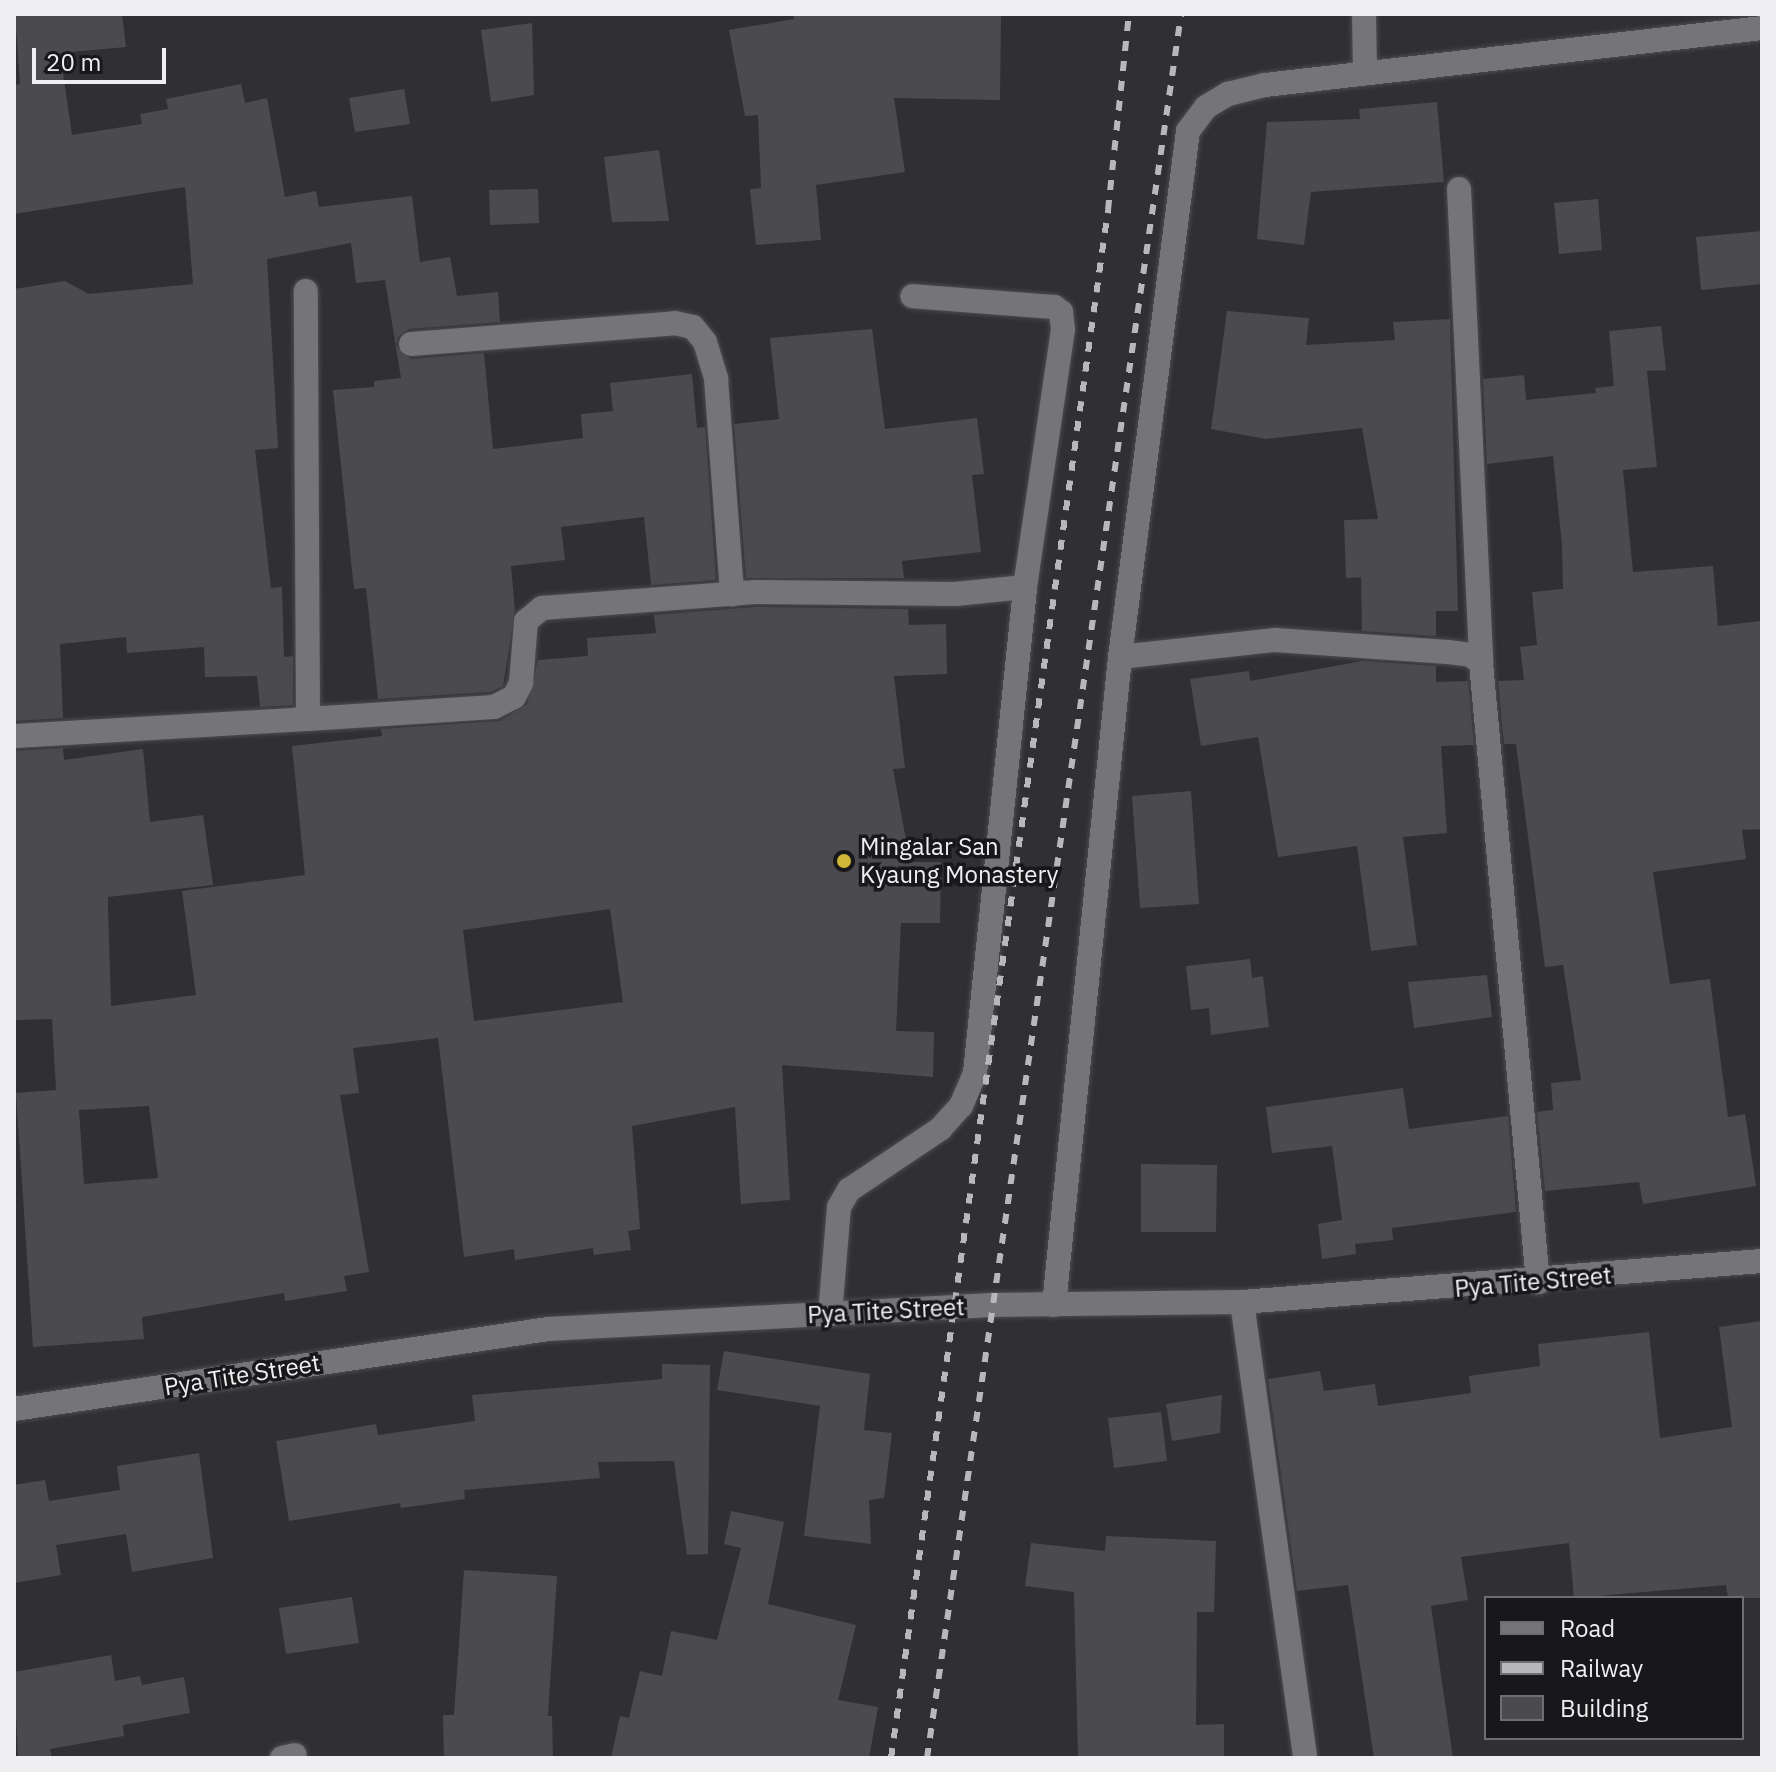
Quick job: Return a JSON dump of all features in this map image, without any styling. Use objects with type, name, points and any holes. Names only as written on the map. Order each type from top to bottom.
[{"type":"street","points":[[1364,14],[1365,73]]},
{"type":"street","points":[[1054,1305],[1120,657],[1188,131],[1206,107],[1228,94],[1365,73],[1762,28]]},
{"type":"street","points":[[1459,189],[1481,663],[1538,1282]]},
{"type":"street","points":[[306,291],[308,719]]},
{"type":"street","points":[[830,1314],[839,1207],[849,1190],[940,1129],[961,1106],[975,1073],[1025,587],[1063,330],[1061,312],[1041,305],[912,296]]},
{"type":"street","points":[[411,344],[675,323],[693,327],[705,342],[716,379],[732,594]]},
{"type":"street","points":[[14,736],[494,707],[514,697],[521,683],[526,621],[542,608],[732,594],[955,594],[1025,587]]},
{"type":"street","points":[[1120,657],[1275,640],[1448,652],[1471,655],[1481,663]]},
{"type":"street","name":"Pya Tite Street","points":[[14,1409],[548,1329],[1054,1305],[1242,1302],[1538,1282],[1762,1261]]},
{"type":"street","points":[[1242,1302],[1305,1758]]},
{"type":"building","points":[[15,14],[122,14],[126,47],[60,53],[72,135],[142,124],[140,114],[168,109],[166,99],[241,84],[245,103],[267,98],[285,197],[316,191],[319,207],[412,196],[420,262],[450,257],[457,296],[498,292],[500,322],[409,329],[398,337],[396,346],[411,359],[484,353],[493,449],[583,438],[581,414],[613,411],[610,383],[692,374],[697,428],[705,427],[716,580],[651,585],[644,517],[561,527],[565,560],[511,566],[515,611],[503,686],[490,692],[378,699],[366,588],[354,589],[333,390],[374,387],[374,381],[401,378],[385,280],[356,283],[351,243],[267,259],[278,448],[255,450],[271,588],[282,587],[284,657],[293,656],[293,705],[260,707],[257,676],[205,677],[204,647],[127,653],[126,637],[60,644],[63,718],[14,721],[14,289],[65,281],[89,294],[193,284],[185,187],[14,214],[14,85],[20,84]]},
{"type":"building","points":[[793,14],[1001,15],[1000,100],[894,98],[905,172],[816,185],[821,240],[756,245],[750,189],[761,188],[758,115],[745,116],[729,30],[794,19]]},
{"type":"building","points":[[532,23],[534,95],[491,102],[481,30]]},
{"type":"building","points":[[404,89],[410,124],[355,132],[349,98]]},
{"type":"building","points":[[1437,102],[1444,182],[1311,192],[1304,245],[1257,239],[1267,122],[1360,119],[1359,109]]},
{"type":"building","points":[[659,150],[669,221],[612,222],[604,157]]},
{"type":"building","points":[[538,189],[539,223],[490,225],[489,190]]},
{"type":"building","points":[[1598,199],[1602,250],[1559,254],[1554,203]]},
{"type":"building","points":[[1762,231],[1762,284],[1701,290],[1696,237]]},
{"type":"building","points":[[1227,311],[1309,318],[1306,345],[1395,340],[1393,322],[1450,319],[1458,611],[1436,611],[1436,636],[1362,631],[1361,577],[1346,578],[1344,520],[1378,519],[1362,428],[1266,439],[1211,429]]},
{"type":"building","points":[[1661,326],[1666,370],[1647,371],[1657,467],[1623,470],[1633,572],[1713,566],[1718,626],[1762,621],[1762,829],[1742,830],[1746,859],[1653,872],[1670,984],[1710,979],[1728,1117],[1745,1114],[1756,1186],[1643,1204],[1639,1182],[1545,1191],[1537,1112],[1553,1110],[1551,1083],[1581,1080],[1563,965],[1545,967],[1516,744],[1504,744],[1498,681],[1524,680],[1520,647],[1537,645],[1532,592],[1563,589],[1562,546],[1553,456],[1487,464],[1483,379],[1524,375],[1526,400],[1596,393],[1595,388],[1614,386],[1609,331]]},
{"type":"building","points":[[872,329],[885,429],[977,418],[984,474],[972,475],[981,552],[902,561],[904,578],[746,578],[734,424],[779,419],[770,338]]},
{"type":"building","points":[[755,607],[908,609],[909,625],[946,624],[947,674],[894,676],[905,768],[893,769],[910,862],[941,862],[940,923],[901,923],[896,1031],[934,1032],[933,1077],[782,1065],[790,1200],[741,1204],[735,1107],[632,1126],[640,1229],[628,1231],[631,1250],[594,1255],[593,1248],[515,1260],[514,1249],[464,1257],[438,1038],[353,1048],[359,1093],[340,1095],[369,1272],[344,1276],[347,1291],[285,1301],[284,1293],[142,1317],[144,1339],[33,1347],[16,1093],[56,1090],[52,1019],[15,1020],[14,751],[63,748],[64,760],[143,749],[150,822],[203,815],[213,885],[108,897],[111,1006],[196,995],[182,891],[305,875],[292,746],[382,736],[381,729],[500,721],[527,704],[538,660],[588,656],[587,638],[656,633],[654,615]],"holes":[[[610,909],[623,1002],[474,1021],[463,930]],[[149,1106],[158,1178],[84,1184],[79,1110]]]},
{"type":"building","points":[[1363,661],[1436,666],[1436,682],[1468,681],[1474,745],[1441,746],[1447,833],[1403,837],[1417,945],[1371,951],[1357,846],[1278,857],[1258,737],[1201,746],[1190,679],[1249,671],[1250,681]]},
{"type":"building","points":[[1191,791],[1199,904],[1140,908],[1132,796]]},
{"type":"building","points":[[1250,959],[1252,978],[1263,976],[1269,1027],[1211,1035],[1209,1008],[1191,1010],[1186,966]]},
{"type":"building","points":[[1487,975],[1492,1017],[1414,1028],[1408,982]]},
{"type":"building","points":[[1403,1088],[1409,1129],[1508,1116],[1516,1212],[1392,1228],[1393,1240],[1355,1244],[1356,1254],[1322,1259],[1318,1224],[1342,1220],[1332,1146],[1272,1153],[1266,1107]]},
{"type":"building","points":[[1141,1164],[1217,1165],[1216,1232],[1141,1232]]},
{"type":"building","points":[[1762,1321],[1762,1598],[1728,1596],[1726,1585],[1574,1596],[1569,1543],[1461,1557],[1468,1600],[1431,1606],[1453,1758],[1374,1758],[1348,1585],[1297,1591],[1268,1379],[1320,1371],[1324,1391],[1375,1384],[1378,1406],[1471,1393],[1469,1376],[1540,1366],[1538,1344],[1649,1332],[1660,1438],[1732,1427],[1719,1327]]},
{"type":"building","points":[[724,1351],[870,1374],[864,1430],[892,1433],[884,1498],[869,1500],[871,1544],[804,1536],[820,1406],[717,1390]]},
{"type":"building","points":[[662,1364],[710,1365],[708,1554],[687,1555],[674,1461],[598,1462],[600,1478],[464,1490],[465,1499],[401,1508],[400,1503],[289,1521],[276,1441],[376,1424],[378,1435],[475,1421],[472,1395],[662,1379]]},
{"type":"building","points":[[1222,1395],[1220,1433],[1172,1441],[1166,1404]]},
{"type":"building","points":[[1161,1412],[1167,1461],[1114,1468],[1108,1418]]},
{"type":"building","points":[[199,1453],[213,1558],[132,1572],[126,1534],[56,1545],[61,1575],[14,1583],[14,1485],[45,1480],[49,1501],[120,1490],[117,1466]]},
{"type":"building","points":[[731,1511],[784,1522],[768,1604],[856,1625],[838,1700],[878,1707],[869,1758],[611,1758],[620,1716],[629,1718],[640,1671],[662,1676],[671,1631],[717,1640],[741,1548],[724,1544]]},
{"type":"building","points":[[1106,1536],[1216,1541],[1214,1612],[1197,1612],[1196,1725],[1224,1724],[1224,1758],[1078,1758],[1074,1592],[1025,1586],[1031,1543],[1105,1551]]},
{"type":"building","points":[[464,1570],[557,1576],[548,1716],[552,1716],[553,1758],[444,1758],[443,1715],[454,1715]]},
{"type":"building","points":[[352,1597],[359,1643],[286,1654],[279,1608]]},
{"type":"building","points":[[111,1655],[115,1681],[140,1676],[142,1685],[184,1677],[190,1713],[123,1725],[124,1736],[50,1749],[52,1758],[18,1758],[14,1672]]},
{"type":"railway","points":[[891,1758],[1108,210],[1129,14]]},
{"type":"railway","points":[[927,1758],[1181,14]]},
{"type":"place","name":"Mingalar San Kyaung Monastery","points":[[844,861]]}]
